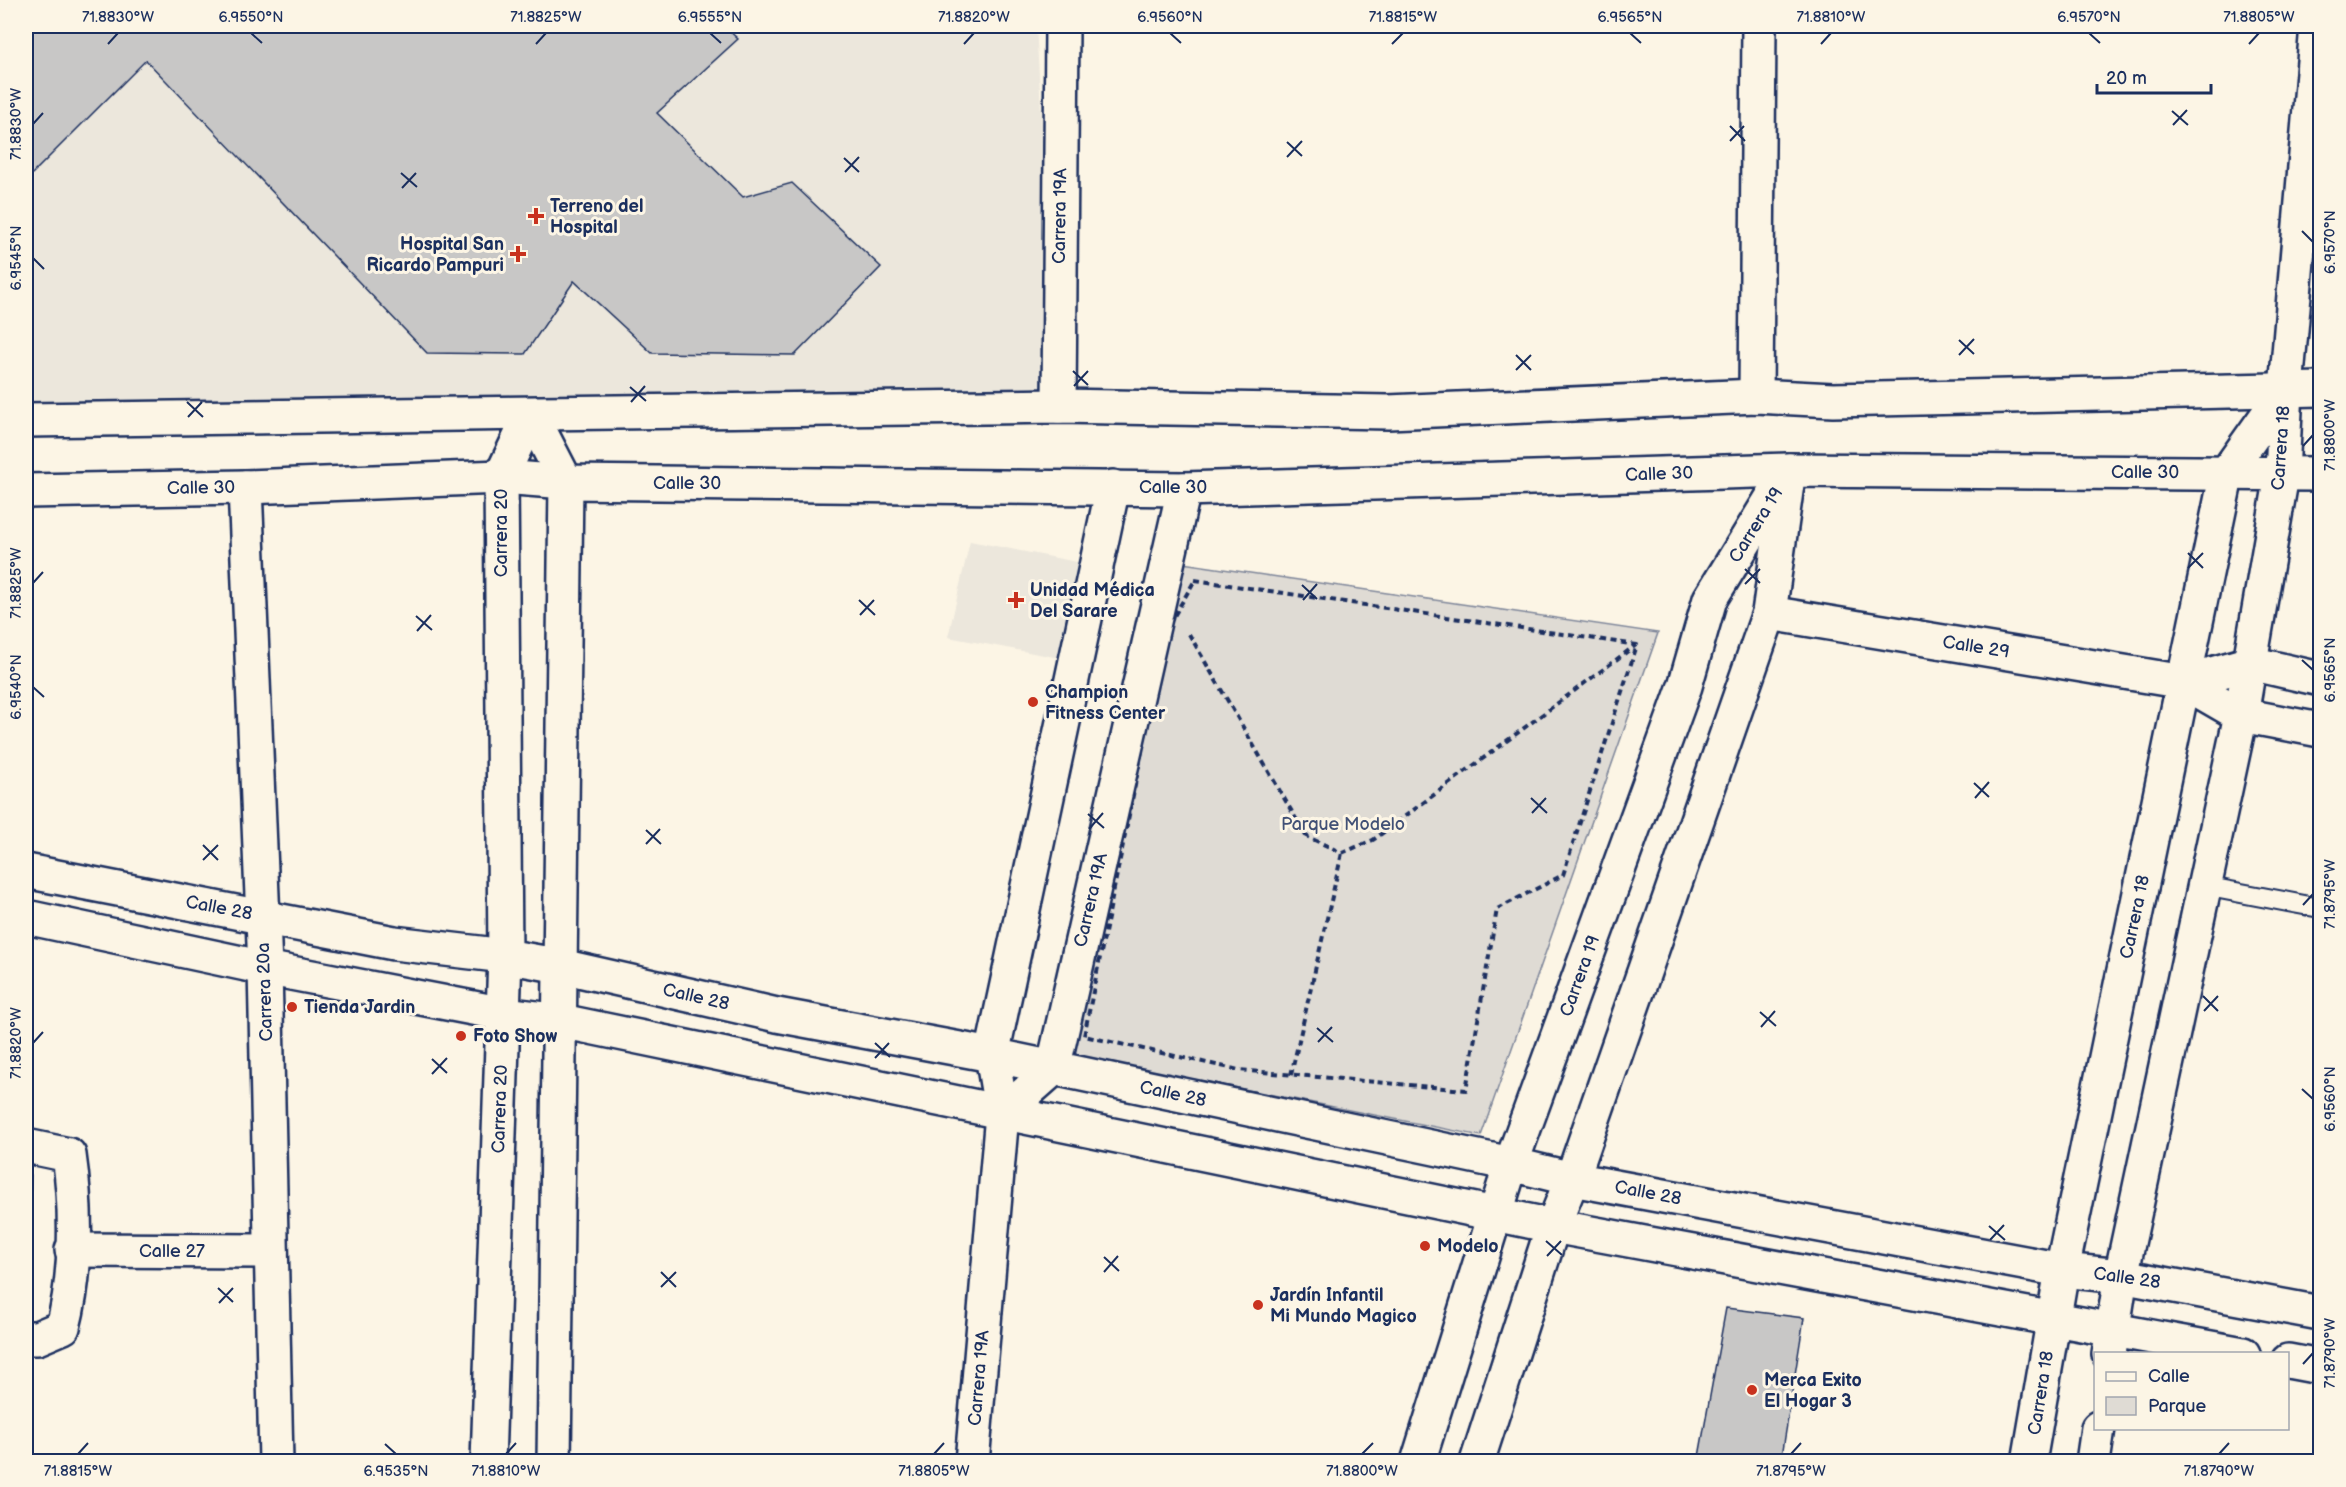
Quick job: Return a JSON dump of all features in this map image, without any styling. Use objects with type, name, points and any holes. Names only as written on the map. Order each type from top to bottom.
[{"type":"street","name":"Carrera 19A","points":[[1059,406],[1062,26]]},
{"type":"street","points":[[1756,396],[1759,26]]},
{"type":"street","name":"Carrera 18","points":[[2111,1342],[2121,1276],[2241,715],[2282,475],[2286,389],[2317,26]]},
{"type":"street","name":"Carrera 18","points":[[2029,1461],[2062,1270],[2228,472],[2286,389]]},
{"type":"street","points":[[26,420],[1059,406],[1388,412],[1756,396],[1833,400],[2320,389]]},
{"type":"street","points":[[531,414],[566,482],[554,1461]]},
{"type":"street","name":"Carrera 20","points":[[488,1461],[505,956],[501,477],[531,414]]},
{"type":"street","name":"Calle 30","points":[[26,491],[245,487],[501,477],[566,482],[1184,489],[1789,470],[2320,474]]},
{"type":"street","name":"Carrera 19","points":[[1477,1461],[1552,1226],[1572,1179],[1769,613],[1789,470]]},
{"type":"street","name":"Carrera 19","points":[[1418,1461],[1511,1164],[1685,686],[1710,598],[1789,470]]},
{"type":"street","name":"Carrera 20a","points":[[245,487],[265,968],[276,1461]]},
{"type":"street","name":"Carrera 19A","points":[[972,1461],[1002,1114],[992,1055],[1113,487]]},
{"type":"street","name":"Carrera 19A","points":[[1053,1069],[1184,489]]},
{"type":"street","name":"Calle 29","points":[[1769,613],[2184,682],[2241,715],[2320,730]]},
{"type":"street","name":"Calle 29","points":[[2184,682],[2250,663],[2320,679]]},
{"type":"street","name":"Calle 28","points":[[26,871],[394,943],[505,956],[561,966],[777,1016],[992,1055],[1511,1164],[1572,1179],[2062,1270],[2121,1276],[2320,1312]]},
{"type":"street","points":[[26,917],[265,968],[504,1014],[561,1021],[1552,1226],[2053,1318],[2111,1342],[2231,1352]]},
{"type":"street","points":[[1002,1114],[1053,1069]]},
{"type":"street","points":[[26,1146],[69,1155],[73,1182],[72,1293],[63,1327],[37,1338],[26,1338]]},
{"type":"street","name":"Calle 27","points":[[72,1250],[271,1251]]},
{"type":"street","points":[[2289,1361],[2320,1367]]},
{"type":"street","points":[[2092,1461],[2098,1430]]},
{"type":"lane","points":[[2204,886],[2320,908]]},
{"type":"path","points":[[1196,579],[1637,645],[1563,875],[1497,909],[1466,1090],[1239,1070],[1084,1036],[1167,628],[1196,579]]},
{"type":"path","points":[[1176,612],[1182,622]]},
{"type":"path","points":[[1188,632],[1306,836],[1342,853],[1373,840],[1637,645]]},
{"type":"path","points":[[1291,1075],[1342,853]]},
{"type":"shaded area","name":"Terreno del Hospital","points":[[26,26],[1036,26],[1059,406],[26,419]]},
{"type":"shaded area","name":"Unidad Médica Del Sarare","points":[[970,541],[1082,563],[1065,659],[948,637]]},
{"type":"green space","name":"Parque Modelo","points":[[1169,561],[1658,633],[1481,1136],[1046,1050]]},
{"type":"green space","points":[[26,1175],[31,1175],[26,1324]]},
{"type":"building","name":"Hospital San Ricardo Pampuri","points":[[26,26],[724,26],[738,39],[657,113],[743,197],[792,183],[881,267],[795,355],[652,353],[574,281],[525,354],[427,353],[146,60],[26,180]]},
{"type":"building","name":"Merca Exito El Hogar 3","points":[[1726,1308],[1804,1318],[1781,1462],[1698,1462]]},
{"type":"place","name":"Terreno del Hospital","points":[[536,216]]},
{"type":"place","name":"Hospital San Ricardo Pampuri","points":[[518,254]]},
{"type":"place","name":"Unidad Médica Del Sarare","points":[[1016,600]]},
{"type":"place","name":"Champion Fitness Center","points":[[1033,702]]},
{"type":"place","name":"Tienda Jardin","points":[[292,1007]]},
{"type":"place","name":"Foto Show","points":[[461,1036]]},
{"type":"place","name":"Modelo","points":[[1425,1246]]},
{"type":"place","name":"Jardín Infantil Mi Mundo Magico","points":[[1258,1305]]},
{"type":"place","name":"Merca Exito El Hogar 3","points":[[1752,1390]]}]
